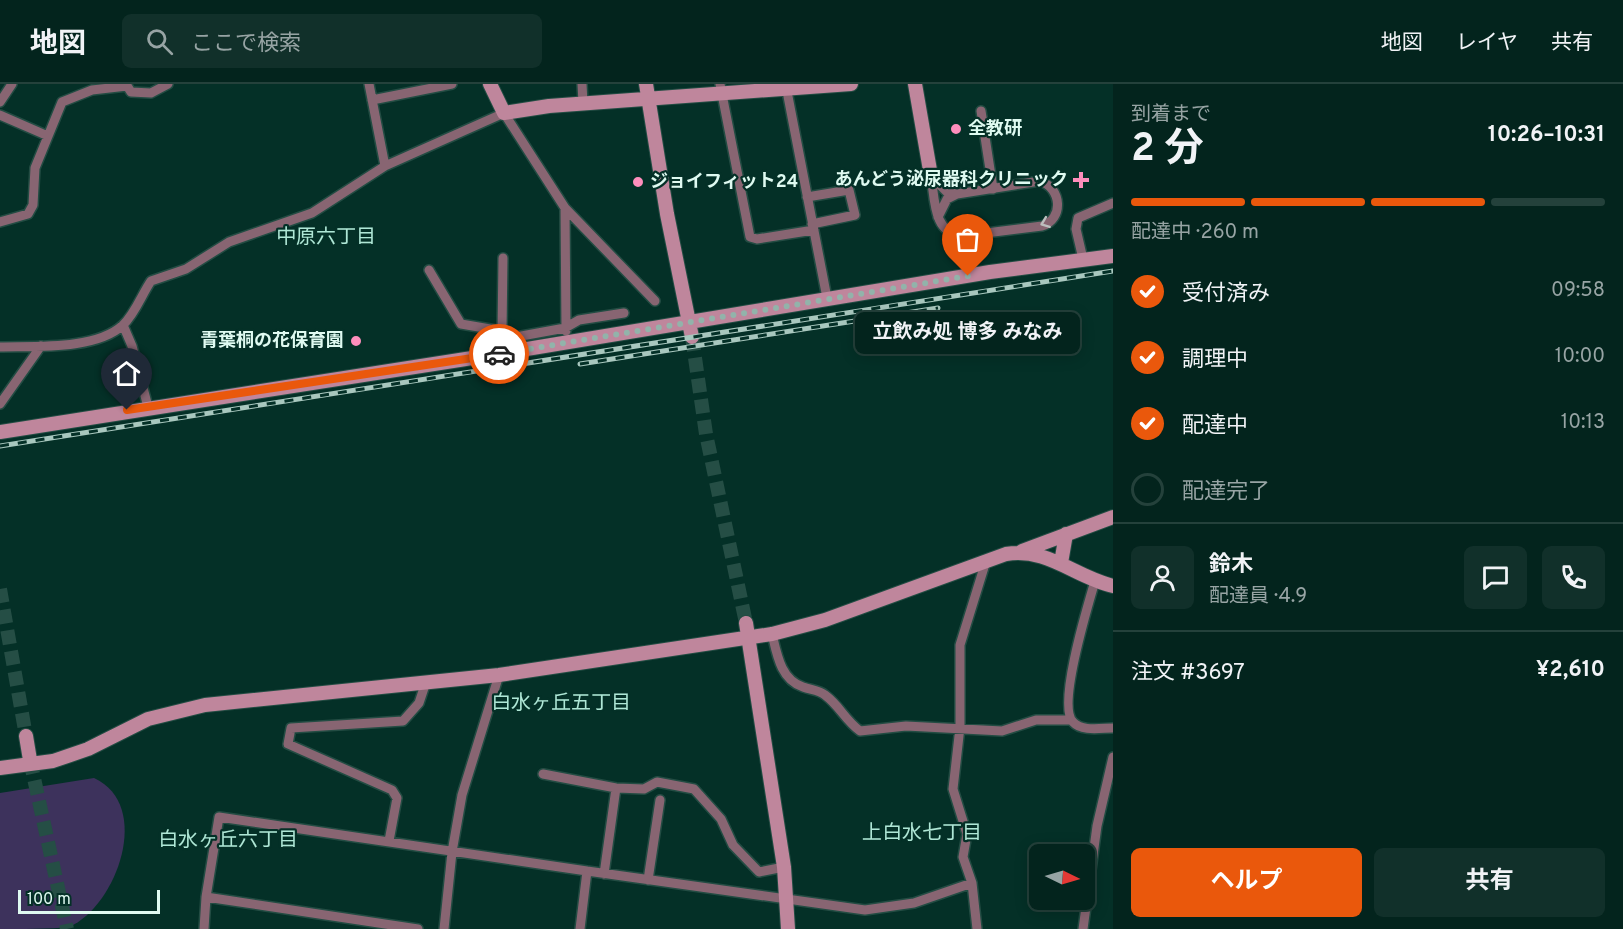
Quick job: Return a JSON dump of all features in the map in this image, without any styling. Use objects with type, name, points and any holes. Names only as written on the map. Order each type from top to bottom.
[{"type":"street","points":[[0,102],[12,84]]},
{"type":"street","points":[[0,222],[28,214],[33,205],[35,168],[62,102],[92,90],[126,85],[131,92],[151,93],[168,84]]},
{"type":"street","points":[[369,84],[385,166]]},
{"type":"street","points":[[372,100],[452,84]]},
{"type":"street","points":[[489,84],[504,112],[565,208],[656,301]]},
{"type":"street","points":[[582,84],[583,103]]},
{"type":"street","points":[[646,84],[690,330]]},
{"type":"street","points":[[0,347],[90,341],[109,334],[123,325],[151,281],[186,269],[229,242],[312,213],[385,166],[504,112],[583,103],[647,99],[720,88],[851,84]]},
{"type":"street","points":[[915,84],[938,217],[942,228],[951,235],[962,236],[1042,226],[1051,223],[1057,216],[1054,190],[1048,184],[1040,181],[957,194],[947,199],[938,217]]},
{"type":"street","points":[[786,86],[827,298]]},
{"type":"street","points":[[720,88],[750,237],[757,239],[855,215],[849,190],[807,197]]},
{"type":"street","points":[[981,111],[993,189]]},
{"type":"street","points":[[0,115],[48,136]]},
{"type":"street","points":[[931,176],[947,192],[957,194]]},
{"type":"street","points":[[1083,259],[1077,229],[1078,218],[1113,203]]},
{"type":"street","points":[[565,208],[566,334]]},
{"type":"street","points":[[429,270],[461,324],[502,331],[516,337],[690,330],[827,298],[1113,256]]},
{"type":"street","points":[[502,331],[503,258]]},
{"type":"street","points":[[0,432],[485,356],[566,334],[579,320],[624,312]]},
{"type":"street","points":[[123,325],[132,346],[148,407]]},
{"type":"street","points":[[0,404],[40,346]]},
{"type":"street","points":[[0,768],[54,761],[88,749],[148,719],[173,710],[498,675],[772,634],[825,620],[1113,517]]},
{"type":"street","points":[[1061,563],[1066,534]]},
{"type":"street","points":[[1020,552],[1039,554],[1095,581],[1113,586]]},
{"type":"street","points":[[977,929],[972,884],[963,857],[967,834],[953,789],[960,727],[960,645],[986,561]]},
{"type":"street","points":[[1095,581],[1074,655],[1067,709],[1070,720],[1078,727],[1113,728]]},
{"type":"street","points":[[746,623],[784,867],[788,898],[788,929]]},
{"type":"street","points":[[772,634],[778,660],[786,676],[793,683],[823,693],[838,705],[845,720],[860,731],[906,726],[960,727],[1002,731],[1036,720],[1070,720]]},
{"type":"street","points":[[444,929],[452,852],[462,795],[498,675]]},
{"type":"street","points":[[389,841],[397,798],[392,790],[288,744],[291,728],[403,721],[419,703],[426,682]]},
{"type":"street","points":[[26,736],[30,759]]},
{"type":"street","points":[[1083,929],[1097,826],[1113,758]]},
{"type":"street","points":[[543,774],[616,788],[644,789],[657,782],[694,789],[721,819],[733,845],[759,872],[784,867]]},
{"type":"street","points":[[604,874],[616,788]]},
{"type":"street","points":[[648,880],[660,800]]},
{"type":"street","points":[[204,929],[206,897],[219,817],[865,910],[914,903],[972,884]]},
{"type":"street","points":[[580,929],[587,871]]},
{"type":"street","points":[[206,897],[418,929]]},
{"type":"shaded area","points":[[94,778],[112,791],[122,810],[125,831],[122,855],[114,878],[101,899],[86,916],[69,927],[0,929],[0,793]]},
{"type":"tunnel","points":[[692,337],[706,434],[746,623]]},
{"type":"tunnel","points":[[0,589],[26,736]]},
{"type":"tunnel","points":[[30,760],[67,929]]},
{"type":"railway","points":[[0,446],[1113,271]]},
{"type":"railway","points":[[580,364],[938,308]]},
{"type":"way so far","points":[[499,354],[968,276]]},
{"type":"place","name":"全教研","points":[[956,129]]},
{"type":"place","name":"あんどう泌尿器科クリニック","points":[[1081,180]]},
{"type":"place","name":"ジョイフィット24","points":[[638,182]]},
{"type":"place","name":"立飲み処 博多 みなみ","points":[[968,276]]},
{"type":"place","name":"青葉桐の花保育園","points":[[356,341]]},
{"type":"district","name":"中原六丁目","points":[[326,238]]},
{"type":"district","name":"白水ヶ丘五丁目","points":[[561,704]]},
{"type":"district","name":"上白水七丁目","points":[[922,834]]},
{"type":"district","name":"白水ヶ丘六丁目","points":[[228,841]]},
{"type":"route","points":[[127,410],[499,354]]}]
